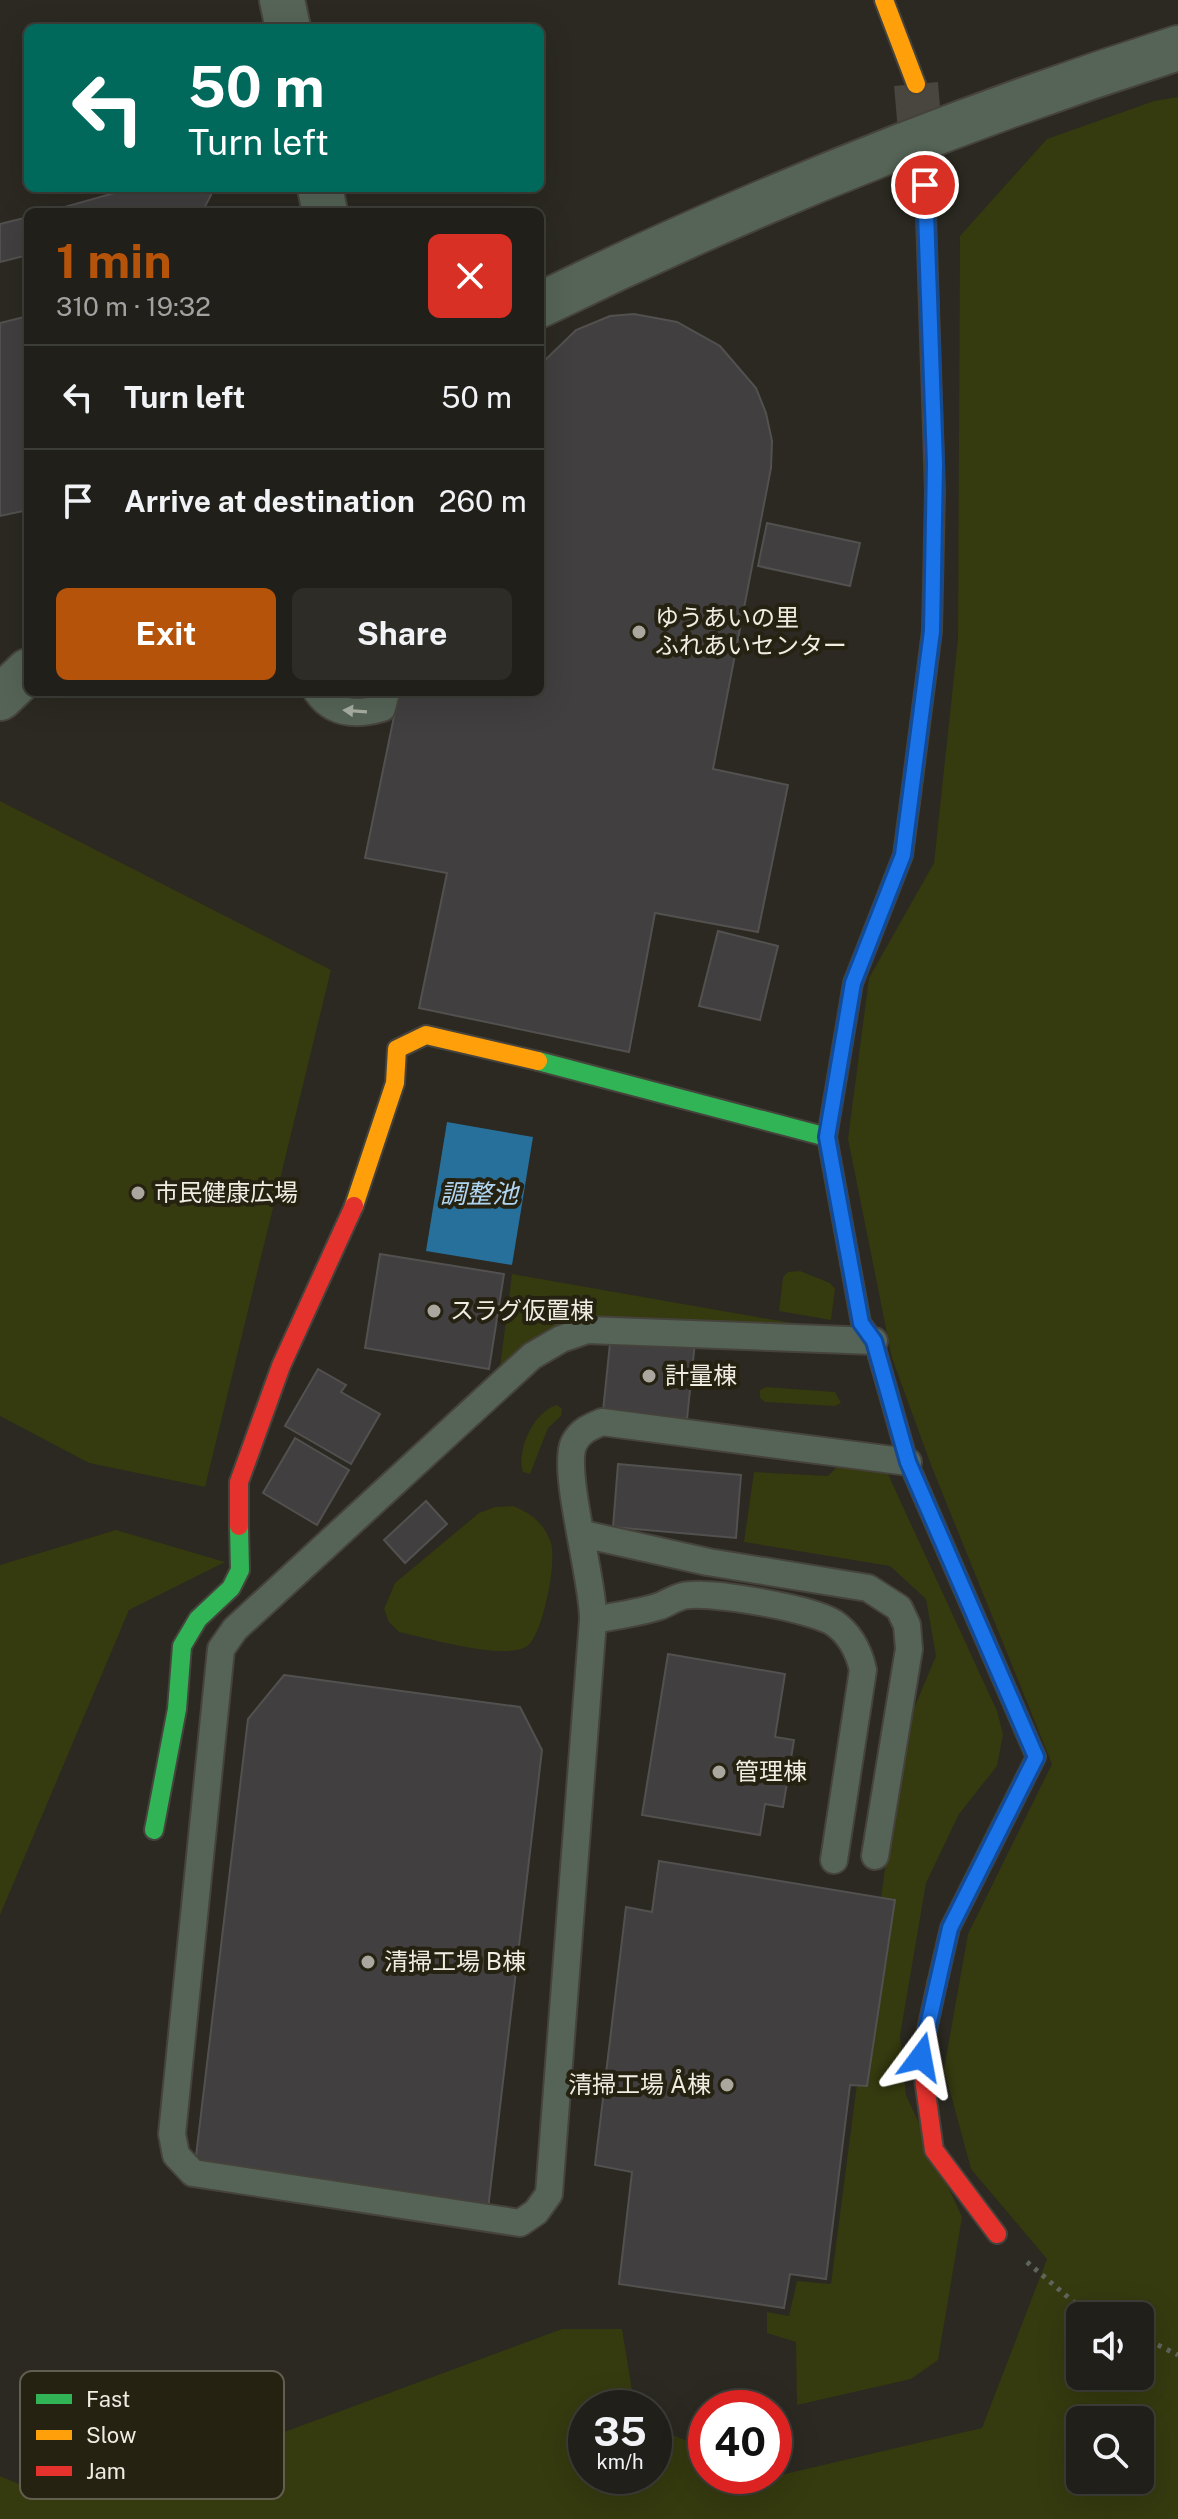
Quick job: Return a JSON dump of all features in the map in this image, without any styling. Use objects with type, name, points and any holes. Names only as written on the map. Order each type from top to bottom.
[{"type":"street","points":[[282,0],[287,24]]},
{"type":"street","points":[[884,0],[916,84]]},
{"type":"street","points":[[544,303],[655,248],[878,153],[1178,48]]},
{"type":"street","points":[[925,185],[935,464],[932,631],[903,855],[853,983],[827,1137],[861,1323],[874,1341],[908,1462],[1036,1757],[950,1928],[921,2057],[934,2150],[997,2234]]},
{"type":"street","points":[[0,698],[24,675]]},
{"type":"street","points":[[154,1830],[177,1709],[182,1646],[198,1619],[231,1588],[240,1570],[239,1482],[281,1366],[364,1185],[395,1083],[397,1049],[426,1035],[445,1037],[827,1137]]},
{"type":"lane","points":[[322,696],[343,712],[363,714],[382,708],[385,696]]},
{"type":"lane","points":[[874,1341],[587,1330],[561,1339],[532,1356],[235,1629],[221,1649],[172,2134],[176,2155],[193,2173],[520,2223],[536,2212],[549,2194],[593,1620],[594,1595],[573,1479],[572,1445],[585,1428],[602,1422],[908,1462]]},
{"type":"lane","points":[[583,1534],[708,1562],[868,1588],[899,1608],[907,1625],[909,1649],[875,1856]]},
{"type":"lane","points":[[593,1620],[658,1607],[682,1597],[708,1594],[811,1614],[834,1623],[848,1636],[863,1670],[834,1860]]},
{"type":"path","points":[[997,2234],[1074,2302]]},
{"type":"path","points":[[1154,2343],[1178,2355]]},
{"type":"green space","points":[[1178,97],[1178,2519],[0,2519],[0,2476],[20,2484],[20,2499],[284,2499],[284,2432],[562,2329],[622,2329],[632,2390],[568,2390],[568,2494],[672,2494],[672,2435],[688,2441],[688,2494],[792,2494],[792,2472],[982,2428],[1047,2259],[971,2169],[944,2069],[968,1934],[1052,1764],[931,1465],[892,1358],[848,1139],[869,978],[934,863],[958,639],[960,236],[1047,139],[1154,101]]},
{"type":"green space","name":"市民健康広場","points":[[0,801],[331,970],[205,1487],[89,1463],[0,1416]]},
{"type":"green space","points":[[800,1271],[830,1283],[835,1289],[831,1320],[779,1311],[783,1277],[788,1272]]},
{"type":"green space","points":[[512,1274],[837,1331],[538,1342],[500,1367]]},
{"type":"green space","points":[[766,1387],[835,1392],[841,1403],[835,1406],[765,1402],[760,1398],[760,1390]]},
{"type":"green space","points":[[557,1405],[562,1409],[561,1416],[548,1428],[530,1474],[523,1472],[522,1453],[529,1432],[541,1415]]},
{"type":"green space","points":[[853,1464],[887,1472],[997,1711],[1003,1734],[997,1766],[959,1814],[926,1883],[900,2036],[906,2095],[962,2217],[938,2360],[911,2379],[797,2405],[796,2342],[767,2333],[767,2312],[789,2316],[797,2281],[831,2284],[902,1737],[936,1656],[926,1599],[890,1566],[744,1542],[754,1472],[828,1476],[837,1467]]},
{"type":"green space","points":[[513,1506],[541,1524],[552,1552],[543,1614],[538,1629],[526,1647],[482,1650],[399,1632],[389,1622],[384,1609],[395,1583],[479,1513],[495,1507]]},
{"type":"green space","points":[[116,1530],[225,1562],[129,1610],[0,1915],[0,1565]]},
{"type":"water","name":"調整池","points":[[447,1122],[533,1137],[512,1265],[426,1251]]},
{"type":"building","points":[[118,192],[211,192],[211,195],[204,208],[61,208]]},
{"type":"building","points":[[24,218],[24,256],[0,262],[0,224]]},
{"type":"building","name":"ゆうあいの里 ふれあいセンター","points":[[634,314],[677,322],[720,346],[756,388],[766,413],[772,441],[771,468],[713,769],[788,785],[758,932],[655,913],[629,1052],[419,1008],[447,873],[365,858],[398,696],[544,696],[544,361],[576,330],[610,316]]},
{"type":"building","points":[[24,317],[24,511],[0,516],[0,323]]},
{"type":"building","name":"ゆうあいの里 ふれあいセンター","points":[[767,523],[860,543],[850,586],[758,566]]},
{"type":"building","points":[[718,931],[778,946],[760,1020],[699,1006]]},
{"type":"building","name":"スラグ仮置棟","points":[[380,1254],[504,1274],[489,1369],[365,1348]]},
{"type":"building","name":"計量棟","points":[[611,1334],[695,1342],[687,1419],[603,1411]]},
{"type":"building","points":[[318,1369],[346,1385],[341,1392],[380,1414],[351,1464],[285,1426]]},
{"type":"building","points":[[295,1438],[349,1470],[317,1525],[263,1493]]},
{"type":"building","points":[[618,1464],[741,1475],[736,1538],[613,1527]]},
{"type":"building","points":[[426,1501],[447,1524],[405,1563],[384,1540]]},
{"type":"building","name":"管理棟","points":[[668,1654],[785,1674],[775,1737],[794,1740],[783,1807],[765,1804],[760,1835],[642,1815]]},
{"type":"building","name":"清掃工場 B棟","points":[[284,1675],[520,1707],[542,1750],[488,2209],[194,2173],[248,1719]]},
{"type":"building","name":"清掃工場 Å棟","points":[[659,1861],[895,1900],[867,2086],[850,2085],[826,2279],[790,2274],[784,2308],[619,2284],[632,2172],[595,2165],[626,1907],[652,1912]]},
{"type":"tunnel","points":[[916,84],[924,177]]},
{"type":"traffic: fast","points":[[910,802],[932,631],[935,491]]},
{"type":"traffic: fast","points":[[538,1061],[827,1137]]},
{"type":"traffic: fast","points":[[878,1356],[908,1462],[1036,1757],[950,1928],[937,1984]]},
{"type":"traffic: fast","points":[[154,1830],[177,1709],[182,1646],[198,1619],[231,1588],[240,1570],[239,1526]]},
{"type":"traffic: slow","points":[[884,0],[916,84]]},
{"type":"traffic: slow","points":[[354,1206],[395,1083],[397,1049],[426,1035],[538,1061]]},
{"type":"traffic: jam","points":[[925,185],[935,491]]},
{"type":"traffic: jam","points":[[878,1356],[874,1341],[861,1323],[827,1137],[853,983],[903,855],[910,802]]},
{"type":"traffic: jam","points":[[239,1526],[239,1482],[281,1366],[354,1206]]},
{"type":"traffic: jam","points":[[937,1984],[921,2057],[934,2150],[997,2234]]},
{"type":"place","name":"ゆうあいの里 ふれあいセンター","points":[[639,632]]},
{"type":"place","name":"市民健康広場","points":[[138,1193]]},
{"type":"place","name":"スラグ仮置棟","points":[[434,1311]]},
{"type":"place","name":"計量棟","points":[[649,1376]]},
{"type":"place","name":"管理棟","points":[[719,1772]]},
{"type":"place","name":"清掃工場 B棟","points":[[368,1962]]},
{"type":"place","name":"清掃工場 Å棟","points":[[727,2085]]},
{"type":"route","points":[[921,2057],[950,1928],[1036,1757],[908,1462],[874,1341],[861,1323],[827,1137],[853,983],[903,855],[932,631],[935,464],[925,185]]}]
